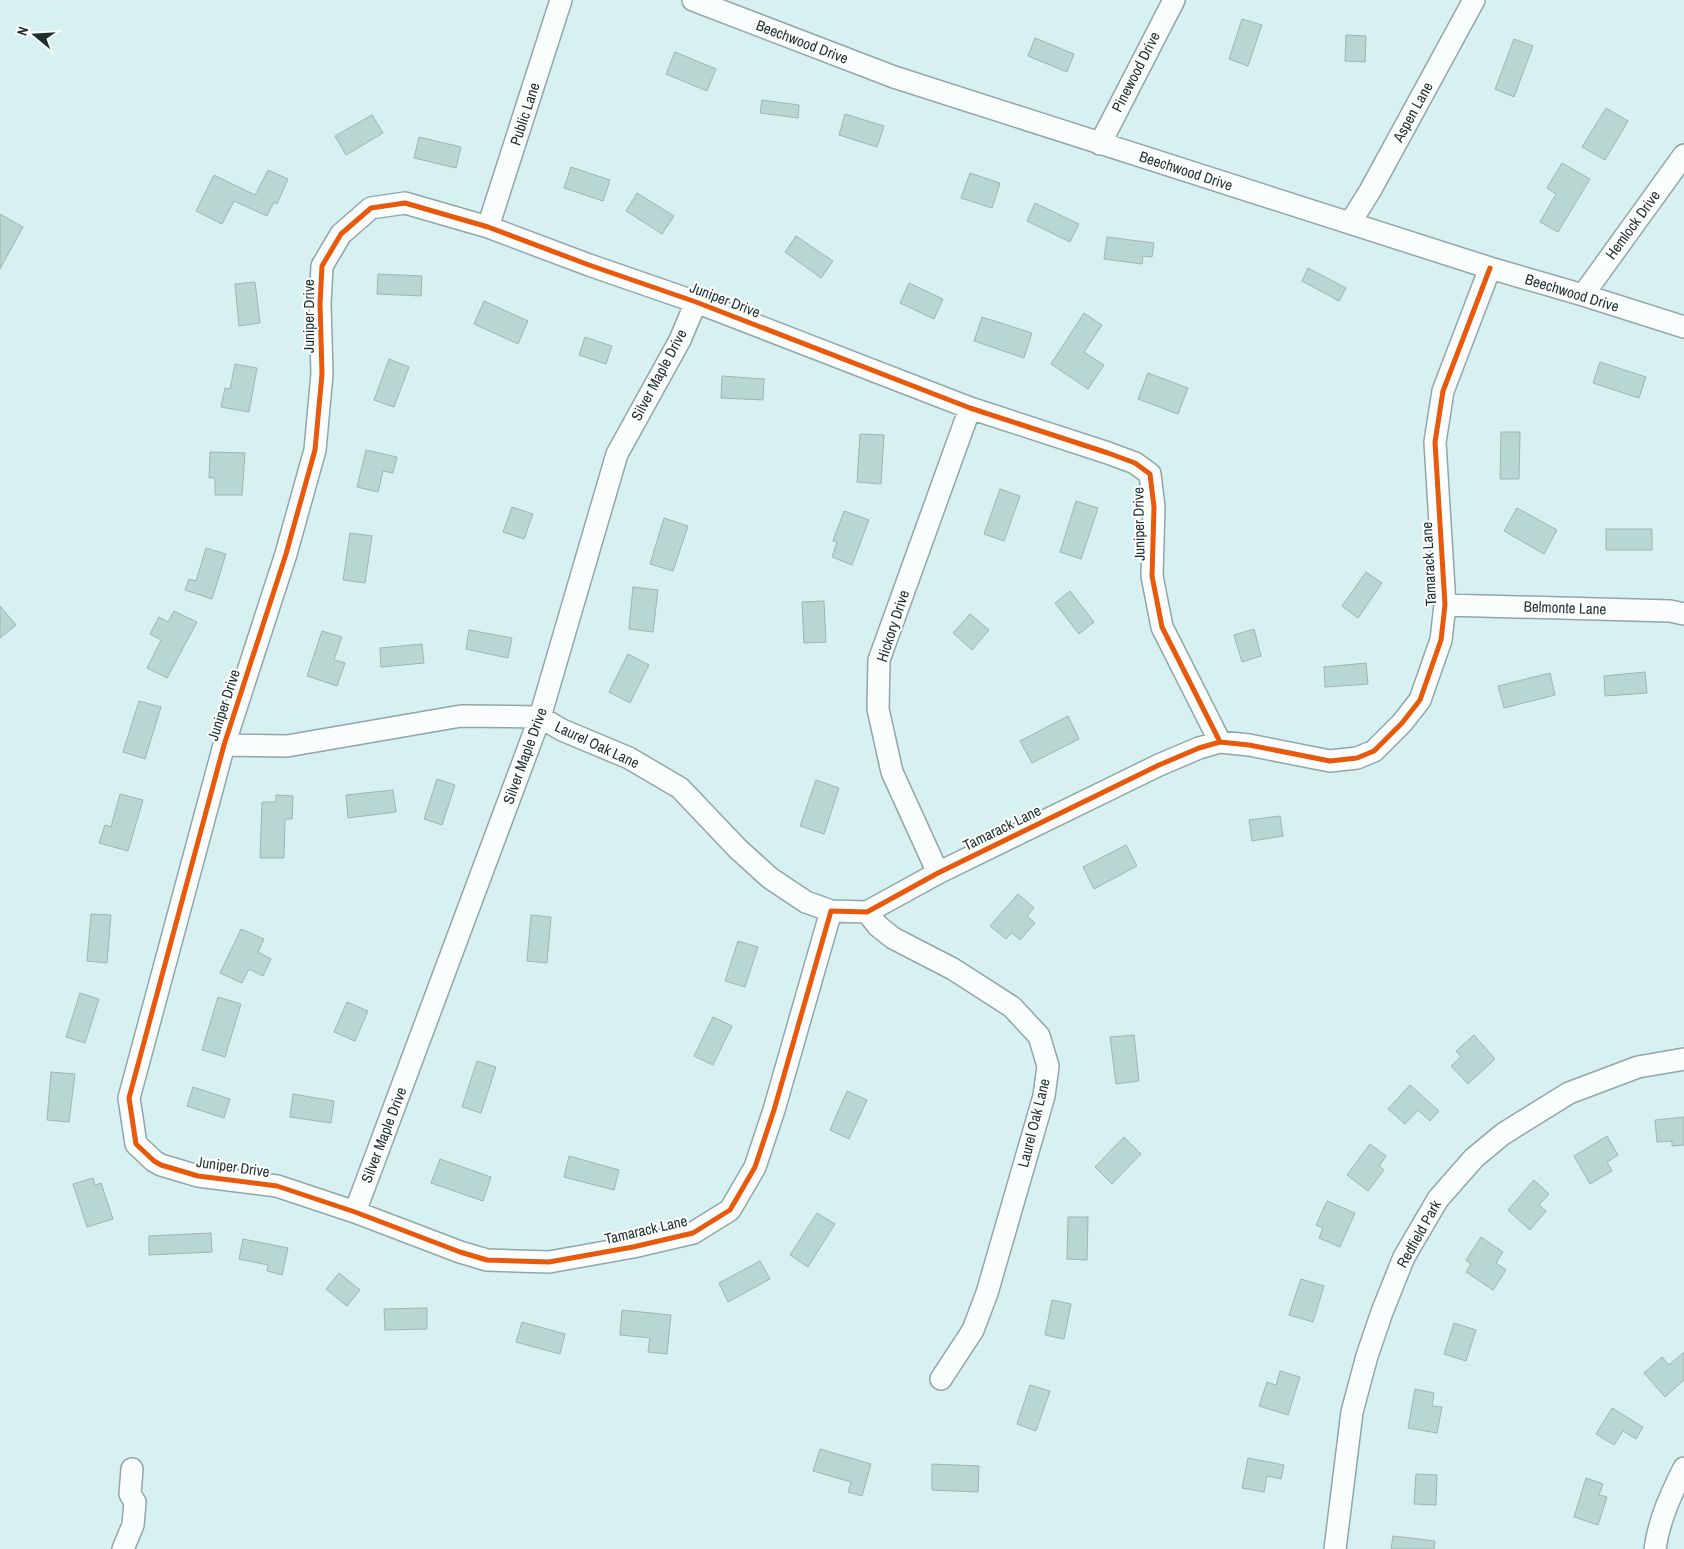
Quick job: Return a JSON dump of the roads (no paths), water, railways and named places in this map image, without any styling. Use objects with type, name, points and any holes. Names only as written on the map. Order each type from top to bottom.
[{"type":"street","name":"Public Lane","points":[[488,227],[561,0]]},
{"type":"street","name":"Beechwood Drive","points":[[693,0],[894,77],[1490,268],[1684,327]]},
{"type":"street","name":"Pinewood Drive","points":[[1100,144],[1174,0]]},
{"type":"street","name":"Aspen Lane","points":[[1350,223],[1370,191],[1474,0]]},
{"type":"street","name":"Hemlock Drive","points":[[1583,295],[1684,155]]},
{"type":"street","name":"Juniper Drive","points":[[355,1212],[277,1186],[198,1176],[161,1164],[136,1144],[129,1098],[224,745],[286,554],[314,450],[322,374],[320,304],[322,266],[341,234],[370,208],[405,203],[488,227],[588,265],[696,302],[970,408],[1135,463],[1150,474],[1154,506],[1152,576],[1162,627],[1220,742]]},
{"type":"street","name":"Tamarack Lane","points":[[867,912],[938,873],[1159,765],[1198,748],[1220,742],[1249,745],[1330,761],[1357,758],[1374,751],[1402,723],[1420,700],[1441,640],[1445,605],[1435,442],[1443,391],[1490,268]]},
{"type":"street","name":"Silver Maple Drive","points":[[355,1212],[540,717],[617,454],[680,340],[696,302]]},
{"type":"street","name":"Hickory Drive","points":[[938,873],[892,772],[878,709],[879,660],[970,408]]},
{"type":"street","name":"Belmonte Lane","points":[[1445,605],[1670,611],[1684,614]]},
{"type":"street","name":"Laurel Oak Lane","points":[[224,745],[287,746],[461,716],[540,717],[562,730],[629,758],[680,788],[738,849],[770,878],[806,902],[831,911]]},
{"type":"street","name":"Tamarack Lane","points":[[355,1212],[460,1252],[487,1260],[549,1262],[633,1248],[693,1234],[730,1210],[755,1167],[774,1110],[831,911]]},
{"type":"street","points":[[831,911],[867,912]]},
{"type":"street","name":"Laurel Oak Lane","points":[[867,912],[878,926],[892,938],[952,969],[1012,1006],[1039,1036],[1048,1066],[1044,1096],[987,1293],[973,1330],[941,1379]]},
{"type":"street","name":"Redfield Park","points":[[1334,1549],[1352,1412],[1366,1356],[1404,1257],[1438,1198],[1474,1158],[1503,1134],[1569,1093],[1638,1067],[1684,1059]]},
{"type":"street","points":[[1655,1549],[1657,1535],[1669,1497],[1684,1468]]},
{"type":"street","points":[[123,1549],[133,1525],[135,1502],[130,1494],[132,1470]]}]
